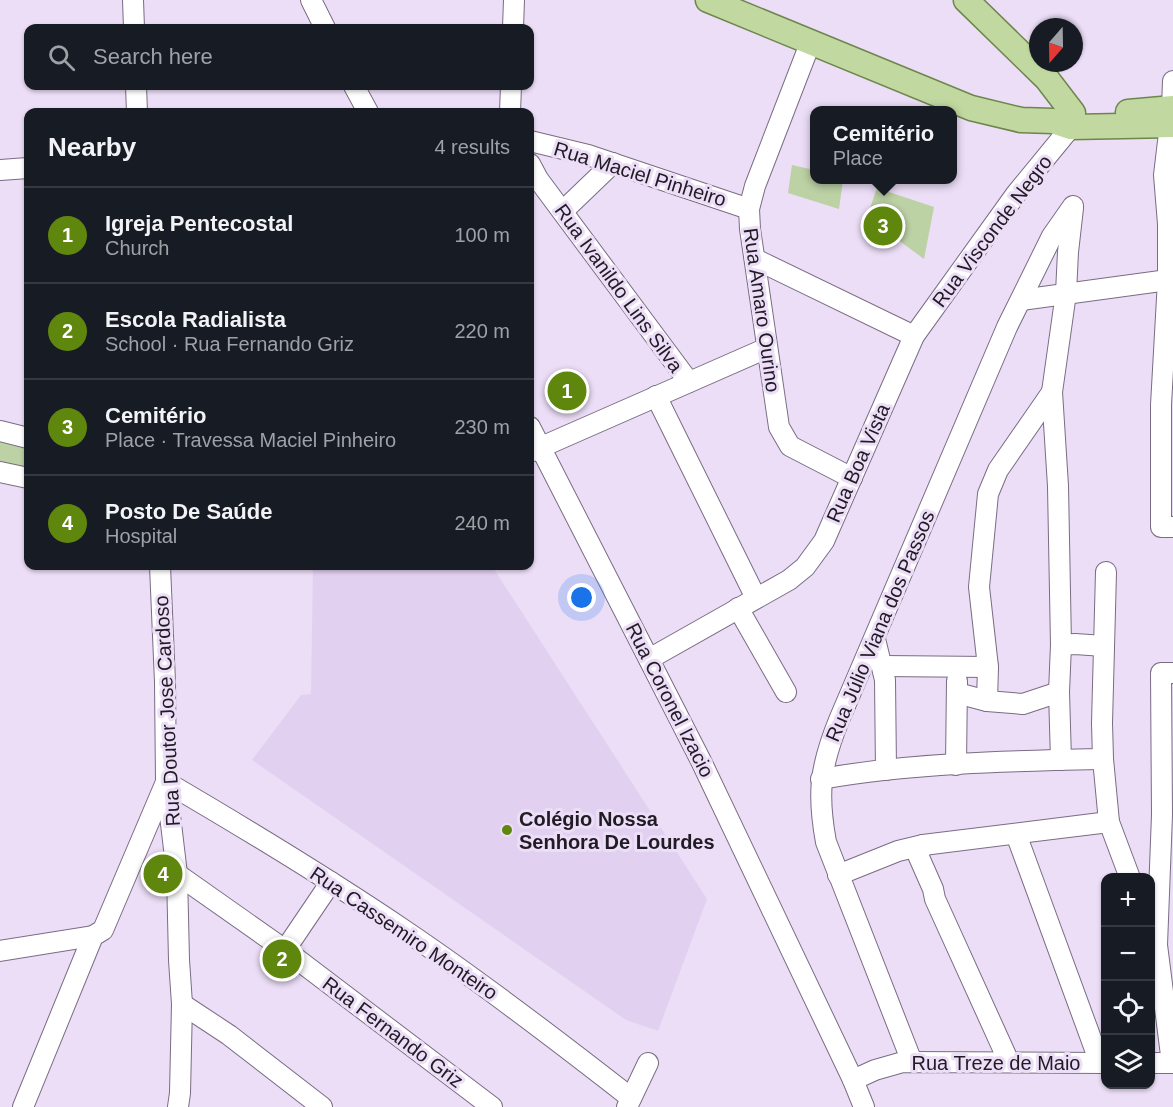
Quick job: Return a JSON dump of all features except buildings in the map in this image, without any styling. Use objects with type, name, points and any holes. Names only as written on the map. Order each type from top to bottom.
[{"type":"main road","points":[[712,0],[971,108],[1021,120],[1172,117]]},
{"type":"main road","points":[[966,0],[1047,79],[1066,120]]},
{"type":"street","points":[[133,0],[134,24]]},
{"type":"street","points":[[311,0],[323,24]]},
{"type":"street","points":[[513,24],[514,0]]},
{"type":"street","name":"Rua Amaro Ourino","points":[[811,41],[771,144],[749,209],[750,229],[779,427],[790,446],[801,454],[852,478]]},
{"type":"street","points":[[1167,527],[1161,405],[1168,280],[1168,224],[1164,175],[1172,117],[1173,81]]},
{"type":"street","points":[[136,90],[137,108]]},
{"type":"street","points":[[356,90],[366,108]]},
{"type":"street","points":[[510,108],[511,90]]},
{"type":"street","name":"Rua Visconde Negro","points":[[914,336],[1066,120]]},
{"type":"street","name":"Rua Maciel Pinheiro","points":[[534,142],[613,163],[749,209]]},
{"type":"street","points":[[563,211],[613,163]]},
{"type":"street","points":[[0,170],[24,168]]},
{"type":"street","name":"Rua Ivanildo Lins Silva","points":[[534,170],[689,382]]},
{"type":"street","name":"Rua Júlio Viana dos Passos","points":[[912,1062],[824,833],[820,797],[821,779],[830,742],[1007,327],[1052,236],[1073,206],[1066,293]]},
{"type":"street","points":[[755,259],[914,336]]},
{"type":"street","points":[[1021,300],[1168,280]]},
{"type":"street","points":[[1060,760],[1059,692],[1062,645],[1058,486],[1052,392],[1066,293]]},
{"type":"street","name":"Rua Boa Vista","points":[[650,658],[789,580],[805,567],[824,540],[914,336]]},
{"type":"street","points":[[535,450],[766,348]]},
{"type":"street","points":[[987,701],[988,667],[979,587],[988,494],[998,470],[1052,392]]},
{"type":"street","points":[[656,396],[756,598]]},
{"type":"street","points":[[0,431],[24,437]]},
{"type":"street","name":"Rua Coronel Izacio","points":[[535,450],[650,658],[702,761],[864,1107]]},
{"type":"street","points":[[0,472],[24,477]]},
{"type":"street","name":"Rua Doutor Jose Cardoso","points":[[160,570],[166,782],[177,874],[182,1004],[180,1102]]},
{"type":"street","points":[[1106,572],[1103,759],[1109,822],[1128,873]]},
{"type":"street","points":[[738,609],[786,692]]},
{"type":"street","points":[[875,639],[883,666],[886,700],[886,770]]},
{"type":"street","points":[[1062,645],[1104,646]]},
{"type":"street","points":[[883,666],[988,667]]},
{"type":"street","points":[[956,765],[957,667]]},
{"type":"street","points":[[1155,927],[1162,815],[1167,673]]},
{"type":"street","points":[[957,693],[987,701],[1023,704],[1059,692]]},
{"type":"street","points":[[821,779],[886,770],[956,765],[1103,759]]},
{"type":"street","points":[[0,951],[93,936],[103,930],[166,782]]},
{"type":"street","name":"Rua Cassemiro Monteiro","points":[[166,782],[331,882],[461,969],[629,1102]]},
{"type":"street","points":[[838,874],[898,851],[923,845],[1109,822]]},
{"type":"street","points":[[1016,834],[1040,903],[1101,1058]]},
{"type":"street","points":[[923,845],[918,855],[935,899],[1009,1062]]},
{"type":"street","name":"Rua Fernando Griz","points":[[177,874],[285,950],[492,1107]]},
{"type":"street","points":[[285,950],[331,882]]},
{"type":"street","points":[[23,1107],[93,936]]},
{"type":"street","points":[[1155,944],[1173,1063],[1155,1063]]},
{"type":"street","points":[[182,1004],[222,1029],[322,1107]]},
{"type":"street","name":"Rua Treze de Maio","points":[[853,1080],[875,1070],[903,1062],[1101,1063]]},
{"type":"street","points":[[629,1102],[648,1063]]},
{"type":"shaded area","name":"Colégio Nossa Senhora De Lourdes","points":[[313,570],[495,570],[707,899],[658,1031],[626,1020],[252,760],[301,695],[311,694]]},
{"type":"green space","points":[[792,165],[810,169],[810,184],[842,184],[839,209],[788,193]]},
{"type":"green space","points":[[877,188],[934,207],[924,259],[867,217]]},
{"type":"green space","points":[[0,436],[24,442],[24,472],[0,467]]},
{"type":"place","name":"Cemitério","points":[[883,226]]},
{"type":"place","name":"Igreja Pentecostal","points":[[567,391]]},
{"type":"place","name":"Colégio Nossa Senhora De Lourdes","points":[[507,830]]},
{"type":"place","name":"Posto De Saúde","points":[[163,874]]},
{"type":"place","name":"Escola Radialista","points":[[282,959]]}]
